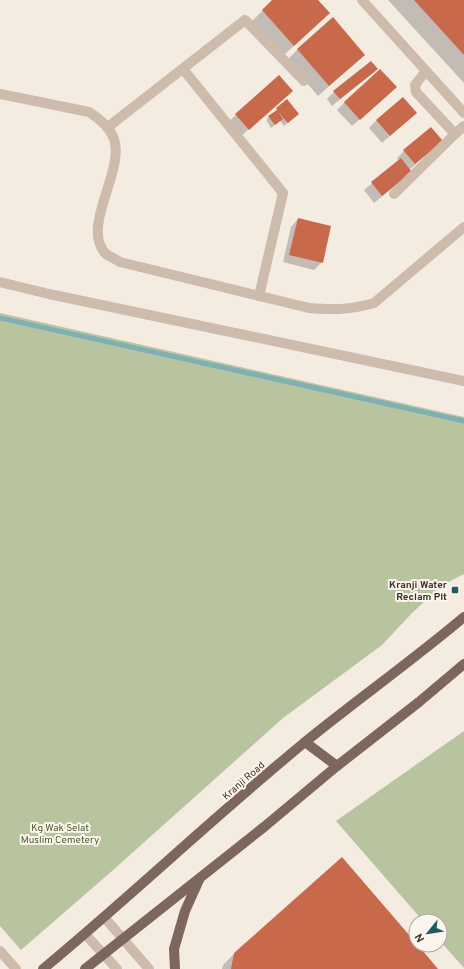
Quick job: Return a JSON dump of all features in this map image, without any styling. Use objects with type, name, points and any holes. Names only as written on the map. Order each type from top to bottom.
[{"type":"main road","name":"Kranji Road","points":[[43,969],[86,934],[305,742],[429,647],[464,617]]},
{"type":"main road","points":[[85,969],[264,827],[464,664]]},
{"type":"main road","points":[[305,742],[337,766]]},
{"type":"main road","points":[[174,969],[174,949],[185,911],[200,878]]},
{"type":"street","points":[[362,0],[464,114]]},
{"type":"street","points":[[108,127],[183,70],[245,20],[304,81]]},
{"type":"street","points":[[183,70],[283,193],[259,296]]},
{"type":"street","points":[[426,71],[415,85],[416,92],[455,134]]},
{"type":"street","points":[[0,94],[89,112],[108,127],[114,138],[115,160],[99,222],[98,233],[100,245],[107,255],[120,262],[309,308],[337,310],[357,308],[374,303],[464,226]]},
{"type":"street","points":[[394,194],[464,126]]},
{"type":"street","points":[[0,282],[49,294],[464,382]]},
{"type":"street","points":[[104,917],[149,969]]},
{"type":"street","points":[[86,934],[117,969]]},
{"type":"street","points":[[0,951],[16,969]]},
{"type":"green space","name":"Kg Wak Selat Muslim Cemetery","points":[[0,313],[464,417],[464,574],[441,586],[411,614],[382,645],[283,718],[21,950],[0,926]]},
{"type":"green space","points":[[464,731],[464,968],[448,950],[448,913],[416,913],[336,821]]},
{"type":"building","points":[[272,0],[318,0],[330,13],[294,46],[262,10]]},
{"type":"building","points":[[414,0],[464,0],[464,55]]},
{"type":"building","points":[[333,17],[365,55],[329,86],[297,49]]},
{"type":"building","points":[[371,61],[378,69],[340,99],[333,91]]},
{"type":"building","points":[[380,69],[397,87],[360,120],[344,102]]},
{"type":"building","points":[[279,75],[293,91],[249,130],[235,114]]},
{"type":"building","points":[[403,97],[417,113],[390,136],[376,120]]},
{"type":"building","points":[[287,99],[299,114],[288,123],[278,112],[283,119],[275,125],[268,116],[277,110],[276,108]]},
{"type":"building","points":[[431,127],[443,141],[415,164],[403,150]]},
{"type":"building","points":[[401,158],[412,172],[382,196],[371,182]]},
{"type":"building","points":[[298,218],[331,226],[323,263],[289,255]]},
{"type":"building","points":[[342,857],[408,934],[408,953],[425,953],[438,969],[231,969],[234,953]]},
{"type":"waterway","points":[[0,318],[464,421]]},
{"type":"place","name":"Kranji Water Reclam Plt","points":[[455,590]]}]
